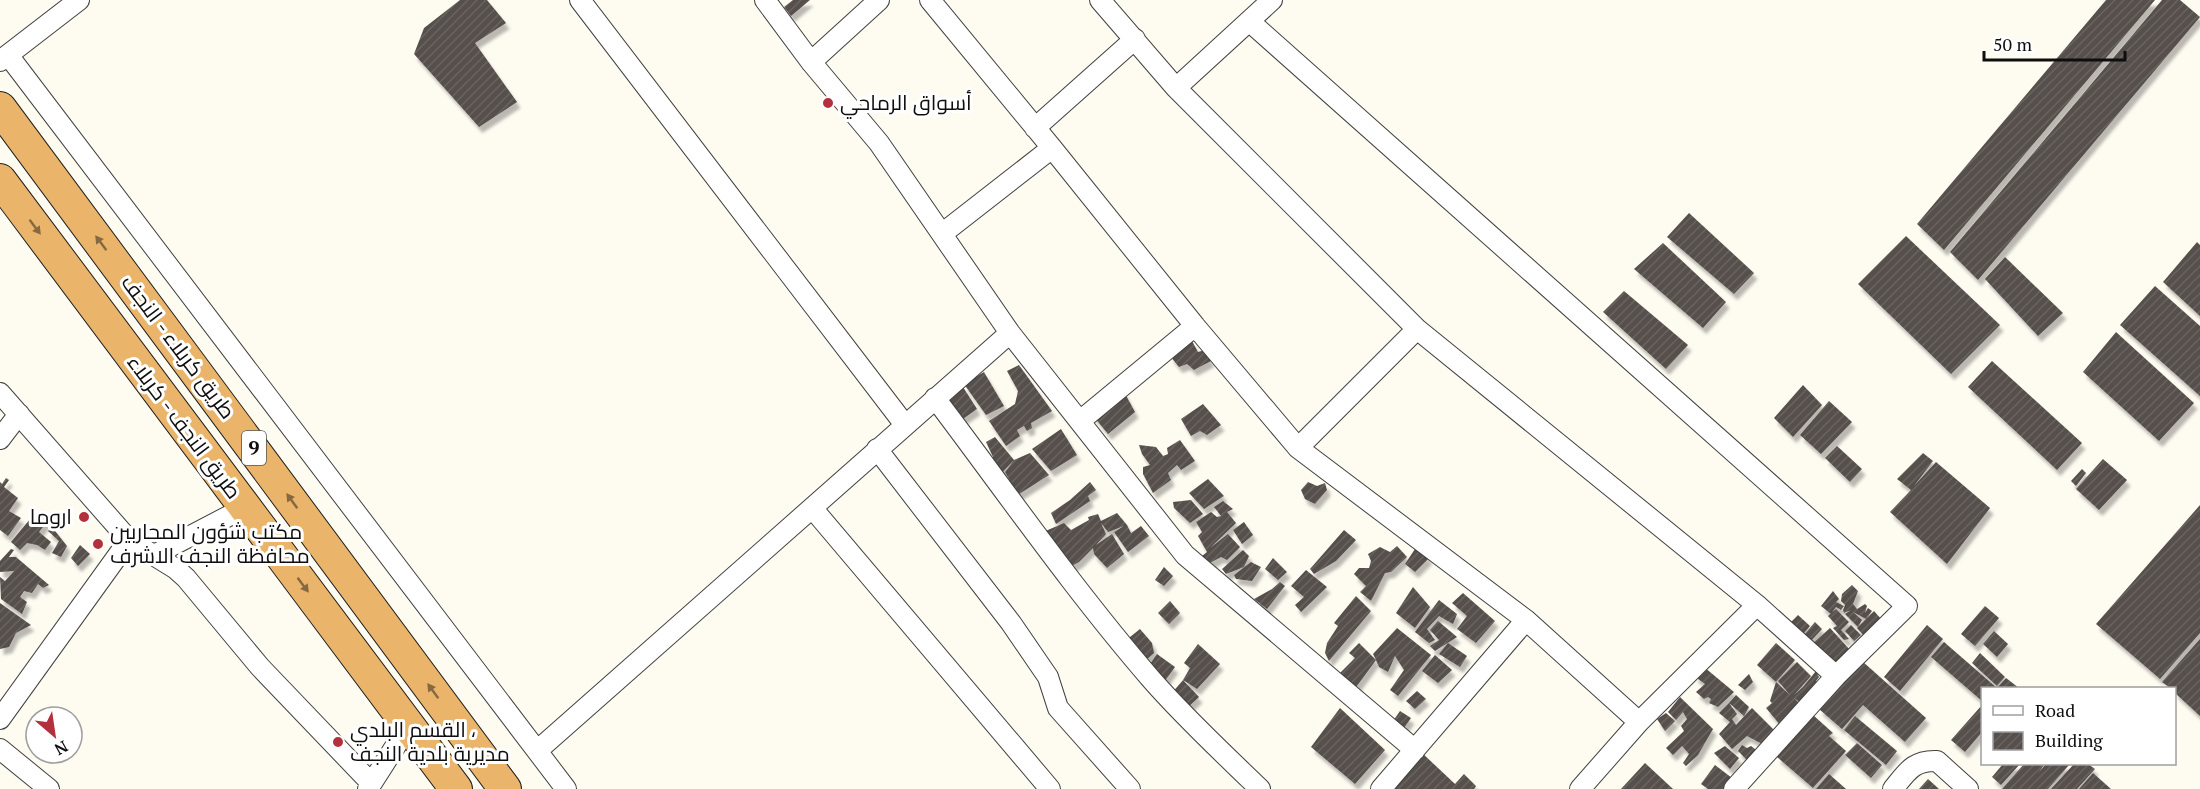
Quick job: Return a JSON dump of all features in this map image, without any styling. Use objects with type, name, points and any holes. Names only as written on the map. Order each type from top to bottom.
[{"type":"highway","name":"طريق کربلاء - النجف","points":[[0,108],[506,789]]},
{"type":"highway","name":"طريق النجف - کربلاء","points":[[0,180],[456,789]]},
{"type":"street","points":[[79,0],[4,58],[566,789]]},
{"type":"street","points":[[580,0],[905,425]]},
{"type":"street","points":[[765,0],[811,62],[879,142],[1010,333],[1185,555],[1415,750]]},
{"type":"street","points":[[811,62],[879,0]]},
{"type":"street","points":[[930,0],[1195,326],[1298,448],[1526,620],[1639,722]]},
{"type":"street","points":[[1100,0],[1176,88],[1417,328],[1757,605],[1836,676]]},
{"type":"street","points":[[1176,88],[1272,0]]},
{"type":"street","points":[[1249,21],[1907,606],[1836,676],[1734,789]]},
{"type":"street","points":[[1035,128],[1135,39]]},
{"type":"street","points":[[943,233],[1052,148]]},
{"type":"street","points":[[1080,421],[1195,326]]},
{"type":"street","points":[[1298,448],[1417,328]]},
{"type":"street","points":[[538,750],[1010,333]]},
{"type":"street","points":[[0,393],[129,540],[186,578],[260,667],[370,786],[409,725]]},
{"type":"street","points":[[935,398],[1095,612],[1152,681],[1260,789]]},
{"type":"street","points":[[0,439],[19,414]]},
{"type":"street","points":[[877,449],[1017,632],[1048,677],[1058,708],[1130,789]]},
{"type":"street","points":[[154,555],[244,508]]},
{"type":"street","points":[[813,509],[1050,789]]},
{"type":"street","points":[[0,719],[129,540]]},
{"type":"street","points":[[1580,789],[1639,722],[1757,605]]},
{"type":"street","points":[[1381,789],[1526,620]]},
{"type":"street","points":[[0,749],[48,789]]},
{"type":"street","points":[[1893,789],[1909,770],[1923,760],[1937,760],[1968,789]]},
{"type":"building","points":[[460,0],[487,0],[506,23],[475,43],[517,102],[479,127],[414,54],[424,28]]},
{"type":"building","points":[[793,0],[810,0],[791,16],[784,7]]},
{"type":"building","points":[[2106,0],[2155,0],[1944,250],[1917,224]]},
{"type":"building","points":[[2162,0],[2180,0],[2200,17],[1978,280],[1950,252]]},
{"type":"building","points":[[1689,213],[1754,273],[1734,294],[1667,237]]},
{"type":"building","points":[[1906,236],[2000,325],[1951,374],[1858,284]]},
{"type":"building","points":[[2197,242],[2200,245],[2200,316],[2163,282]]},
{"type":"building","points":[[1663,243],[1726,302],[1703,328],[1634,269]]},
{"type":"building","points":[[2005,257],[2063,313],[2038,336],[1985,279]]},
{"type":"building","points":[[2155,286],[2200,326],[2200,396],[2120,325]]},
{"type":"building","points":[[1624,291],[1688,345],[1666,369],[1603,312]]},
{"type":"building","points":[[2116,332],[2194,403],[2159,441],[2083,372]]},
{"type":"building","points":[[1192,341],[1198,352],[1205,350],[1211,361],[1194,370],[1187,364],[1179,367],[1170,356]]},
{"type":"building","points":[[1992,361],[2082,443],[2057,470],[1968,387]]},
{"type":"building","points":[[1019,365],[1052,411],[1031,423],[1032,428],[1027,431],[1024,426],[1017,430],[1020,436],[1006,446],[989,421],[1015,404],[1018,391],[1007,371]]},
{"type":"building","points":[[984,372],[1004,406],[986,415],[964,384]]},
{"type":"building","points":[[1803,385],[1822,405],[1793,437],[1774,418]]},
{"type":"building","points":[[963,387],[977,409],[960,421],[944,402]]},
{"type":"building","points":[[1123,390],[1135,412],[1108,434],[1090,412]]},
{"type":"building","points":[[1829,401],[1852,422],[1821,454],[1800,435]]},
{"type":"building","points":[[1203,404],[1221,425],[1207,435],[1200,431],[1191,436],[1181,419]]},
{"type":"building","points":[[1061,429],[1077,455],[1051,471],[1032,449]]},
{"type":"building","points":[[995,437],[1014,460],[999,476],[990,462],[993,457],[986,442]]},
{"type":"building","points":[[1180,440],[1195,461],[1181,470],[1177,465],[1168,473],[1171,480],[1153,493],[1143,474],[1143,467],[1150,465],[1139,445],[1156,447],[1163,456],[1168,454],[1167,448]]},
{"type":"building","points":[[1837,446],[1862,469],[1850,482],[1825,458]]},
{"type":"building","points":[[1030,453],[1049,475],[1016,496],[1007,483],[1010,481],[1005,472],[1014,460]]},
{"type":"building","points":[[1923,453],[1933,461],[1914,486],[1936,462],[1990,508],[1947,564],[1890,512],[1911,490],[1897,479]]},
{"type":"building","points":[[2103,459],[2127,480],[2099,510],[2076,489]]},
{"type":"building","points":[[2082,469],[2086,473],[2076,486],[2071,481]]},
{"type":"building","points":[[6,478],[9,480],[4,487],[18,498],[9,511],[21,518],[8,536],[0,530],[0,482],[2,484]]},
{"type":"building","points":[[1208,479],[1224,496],[1204,509],[1189,493]]},
{"type":"building","points":[[1090,482],[1096,490],[1088,496],[1090,501],[1056,524],[1051,513]]},
{"type":"building","points":[[1308,482],[1317,486],[1325,483],[1327,490],[1315,504],[1305,499],[1301,490]]},
{"type":"building","points":[[1191,500],[1203,514],[1190,523],[1174,508],[1173,502]]},
{"type":"building","points":[[1223,501],[1233,509],[1227,512],[1236,523],[1210,548],[1228,534],[1240,547],[1227,560],[1221,557],[1208,564],[1202,556],[1207,552],[1198,536],[1202,532],[1196,522],[1211,512],[1217,517],[1221,516],[1214,507]]},
{"type":"building","points":[[2200,505],[2200,633],[2160,679],[2096,624]]},
{"type":"building","points":[[35,513],[49,519],[39,532],[51,542],[45,550],[27,543],[20,550],[11,542]]},
{"type":"building","points":[[1117,513],[1131,533],[1141,526],[1149,536],[1128,552],[1114,532],[1124,526],[1108,532],[1101,523],[1106,534],[1096,545],[1112,534],[1124,554],[1107,568],[1094,554],[1093,548],[1079,562],[1070,567],[1041,533],[1064,523],[1071,530],[1089,520],[1088,517],[1098,514],[1101,521]]},
{"type":"building","points":[[1244,522],[1253,535],[1242,544],[1233,530]]},
{"type":"building","points":[[52,527],[67,546],[61,557],[52,553],[59,541],[48,531]]},
{"type":"building","points":[[1344,530],[1356,540],[1336,561],[1314,574],[1310,569]]},
{"type":"building","points":[[80,545],[90,554],[78,566],[71,558]]},
{"type":"building","points":[[1397,546],[1407,557],[1391,572],[1385,573],[1371,601],[1360,592],[1366,586],[1354,574],[1359,568],[1369,568],[1371,561],[1368,554],[1380,547],[1390,552]]},
{"type":"building","points":[[1417,546],[1429,558],[1415,572],[1405,564]]},
{"type":"building","points":[[11,549],[14,550],[9,557],[16,557],[49,585],[43,588],[38,584],[32,593],[24,591],[20,597],[27,602],[22,614],[1,599],[0,577],[5,581],[14,571],[0,572],[0,561]]},
{"type":"building","points":[[1243,550],[1249,556],[1244,567],[1226,574],[1222,569]]},
{"type":"building","points":[[1273,558],[1287,572],[1278,580],[1265,569]]},
{"type":"building","points":[[1251,562],[1261,567],[1252,581],[1236,579],[1234,575]]},
{"type":"building","points":[[1164,567],[1173,576],[1164,586],[1155,580]]},
{"type":"building","points":[[1306,570],[1327,587],[1301,612],[1295,605],[1304,597],[1291,586]]},
{"type":"building","points":[[1280,582],[1285,586],[1267,609],[1254,599],[1272,589]]},
{"type":"building","points":[[1852,585],[1858,591],[1853,604],[1857,609],[1865,604],[1867,606],[1865,613],[1868,608],[1872,611],[1866,619],[1853,612],[1862,620],[1858,627],[1845,614],[1851,610],[1844,613],[1845,605],[1841,601],[1842,594]]},
{"type":"building","points":[[1413,587],[1430,607],[1415,628],[1396,613]]},
{"type":"building","points":[[1833,591],[1839,599],[1836,602],[1844,606],[1841,610],[1836,607],[1831,614],[1821,606]]},
{"type":"building","points":[[1463,593],[1495,621],[1476,643],[1457,629],[1467,616],[1452,603]]},
{"type":"building","points":[[1356,596],[1371,611],[1329,661],[1325,653],[1327,643],[1338,626],[1334,623]]},
{"type":"building","points":[[1439,600],[1457,614],[1453,624],[1439,616],[1427,629],[1435,640],[1429,643],[1415,632]]},
{"type":"building","points":[[1170,601],[1180,613],[1169,624],[1158,613]]},
{"type":"building","points":[[0,603],[31,625],[16,633],[9,647],[0,649]]},
{"type":"building","points":[[1985,606],[1999,618],[1975,646],[1961,634]]},
{"type":"building","points":[[1836,609],[1849,622],[1841,630],[1849,639],[1844,640],[1833,628],[1837,626],[1828,616]]},
{"type":"building","points":[[1874,611],[1882,620],[1864,636],[1857,628]]},
{"type":"building","points":[[1798,615],[1810,626],[1804,633],[1791,622]]},
{"type":"building","points":[[1438,621],[1457,637],[1435,651],[1430,646],[1439,640],[1430,630]]},
{"type":"building","points":[[1815,622],[1822,629],[1810,642],[1804,635]]},
{"type":"building","points":[[1851,625],[1861,635],[1854,641],[1845,631]]},
{"type":"building","points":[[1927,625],[1943,639],[1900,691],[1884,677]]},
{"type":"building","points":[[1397,628],[1431,655],[1398,696],[1390,690],[1404,670],[1395,656],[1388,672],[1379,667],[1373,654]]},
{"type":"building","points":[[1830,628],[1850,650],[1834,663],[1812,644]]},
{"type":"building","points":[[1140,629],[1152,643],[1154,653],[1144,662],[1125,641]]},
{"type":"building","points":[[1994,631],[2008,644],[1997,657],[1983,644]]},
{"type":"building","points":[[2200,639],[2200,716],[2176,694],[2176,687],[2169,687],[2162,682]]},
{"type":"building","points":[[1944,642],[1996,687],[1981,687],[1981,700],[1931,657]]},
{"type":"building","points":[[1359,643],[1376,660],[1354,690],[1338,675],[1355,658],[1349,653]]},
{"type":"building","points":[[1448,643],[1467,656],[1460,667],[1439,654]]},
{"type":"building","points":[[1776,643],[1795,660],[1776,682],[1757,665]]},
{"type":"building","points":[[1198,644],[1220,664],[1197,689],[1183,680],[1190,668],[1184,663]]},
{"type":"building","points":[[1980,653],[2005,677],[1997,686],[1972,663]]},
{"type":"building","points":[[1157,654],[1175,667],[1162,685],[1148,667]]},
{"type":"building","points":[[1435,655],[1452,670],[1438,683],[1422,671]]},
{"type":"building","points":[[1862,661],[1926,718],[1905,742],[1863,705],[1842,729],[1819,709]]},
{"type":"building","points":[[1797,662],[1811,676],[1794,695],[1816,671],[1819,677],[1816,681],[1818,683],[1805,706],[1794,698],[1801,705],[1781,726],[1766,708],[1772,703],[1770,701],[1776,682],[1790,695],[1778,681]]},
{"type":"building","points":[[1704,667],[1734,692],[1718,707],[1709,703],[1711,699],[1708,697],[1704,699],[1696,692],[1705,684],[1694,676]]},
{"type":"building","points":[[1749,674],[1753,682],[1745,690],[1738,685]]},
{"type":"building","points":[[2006,678],[2018,687],[1998,687]]},
{"type":"building","points":[[1183,680],[1199,697],[1186,709],[1171,694]]},
{"type":"building","points":[[1417,691],[1426,699],[1415,709],[1406,701]]},
{"type":"building","points":[[1736,695],[1749,707],[1744,716],[1729,703]]},
{"type":"building","points":[[1680,697],[1713,729],[1698,755],[1686,766],[1683,763],[1689,754],[1682,746],[1673,755],[1666,748],[1684,731],[1681,726],[1687,719],[1683,712],[1676,720],[1668,712]]},
{"type":"building","points":[[1729,703],[1737,714],[1732,719],[1736,725],[1752,708],[1777,733],[1766,746],[1747,736],[1732,749],[1719,734],[1730,722],[1719,713]]},
{"type":"building","points":[[1981,706],[1981,733],[1965,752],[1951,740]]},
{"type":"building","points":[[1340,708],[1385,750],[1355,784],[1311,747]]},
{"type":"building","points":[[1400,711],[1411,718],[1401,732],[1391,724]]},
{"type":"building","points":[[1666,713],[1675,721],[1665,731],[1657,719]]},
{"type":"building","points":[[1813,715],[1833,733],[1829,736],[1846,751],[1813,788],[1777,757]]},
{"type":"building","points":[[1855,716],[1897,751],[1886,765],[1844,730]]},
{"type":"building","points":[[1857,743],[1882,765],[1871,778],[1845,755]]},
{"type":"building","points":[[1742,745],[1747,748],[1751,746],[1759,752],[1748,761],[1738,751]]},
{"type":"building","points":[[1725,746],[1739,758],[1730,769],[1714,753]]},
{"type":"building","points":[[1421,752],[1455,784],[1464,774],[1476,786],[1474,789],[1388,789]]},
{"type":"building","points":[[1645,763],[1673,789],[1621,789]]},
{"type":"building","points":[[1715,765],[1732,778],[1725,789],[1708,789],[1701,784]]},
{"type":"building","points":[[2002,765],[2019,765],[2001,785],[1992,777]]},
{"type":"building","points":[[2023,765],[2044,765],[2038,773],[2045,765],[2069,765],[2048,789],[2002,789]]},
{"type":"building","points":[[2073,765],[2089,765],[2095,769],[2077,789],[2051,789]]},
{"type":"building","points":[[2093,773],[2111,789],[2079,789]]},
{"type":"building","points":[[1829,774],[1846,789],[1816,789]]},
{"type":"building","points":[[1928,779],[1939,789],[1919,789]]},
{"type":"place","name":"أسواق الرماحي","points":[[828,103]]},
{"type":"place","name":"اروما","points":[[84,517]]},
{"type":"place","name":"مكتب شؤون المحاربين محافظة النجف الاشرف","points":[[98,544]]},
{"type":"place","name":"القسم البلدي ، مديرية بلدية النجف","points":[[338,742]]}]
